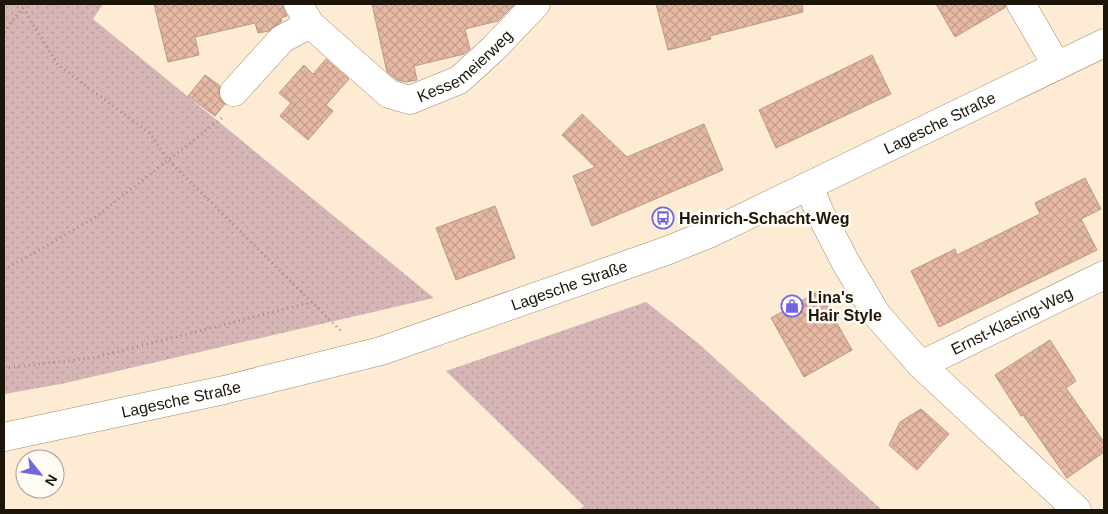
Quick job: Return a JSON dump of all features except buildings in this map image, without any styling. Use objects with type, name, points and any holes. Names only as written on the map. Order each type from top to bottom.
[{"type":"street","name":"Kessemeierweg","points":[[304,14],[389,94],[410,100],[459,80],[493,49],[536,4]]},
{"type":"street","points":[[1021,4],[1057,66]]},
{"type":"street","points":[[230,104],[304,14]]},
{"type":"street","name":"Lagesche Straße","points":[[4,437],[224,390],[381,351],[666,251],[711,233],[1104,43]]},
{"type":"street","points":[[809,186],[819,211],[846,263],[878,315],[920,365],[1076,510]]},
{"type":"street","name":"Ernst-Klasing-Weg","points":[[920,365],[1104,275]]},
{"type":"path","points":[[4,32],[25,4]]},
{"type":"path","points":[[23,8],[58,64],[150,133],[168,160],[341,331],[357,356]]},
{"type":"path","points":[[4,270],[94,218],[168,160],[230,104]]},
{"type":"path","points":[[4,368],[93,358],[312,302]]},
{"type":"shaded area","points":[[4,4],[103,4],[93,19],[434,298],[61,384],[4,394]]},
{"type":"shaded area","points":[[646,302],[698,343],[882,510],[579,510],[584,506],[446,371]]},
{"type":"place","name":"Heinrich-Schacht-Weg","points":[[663,218]]},
{"type":"place","name":"Lina's Hair Style","points":[[792,306]]}]
